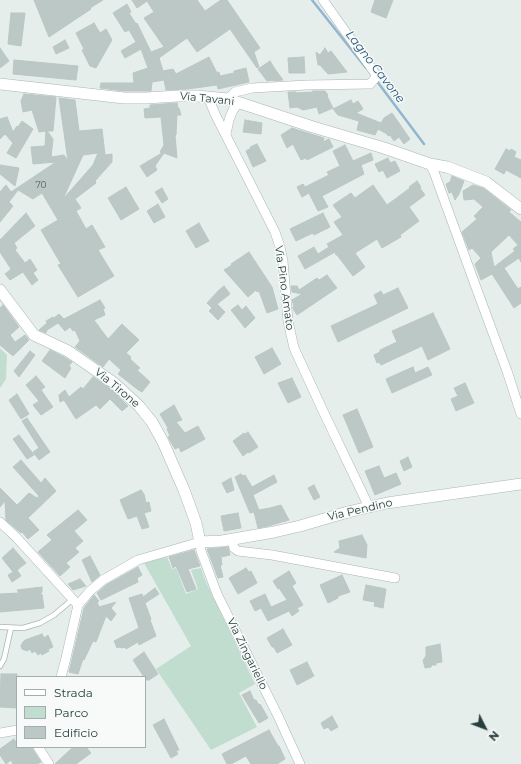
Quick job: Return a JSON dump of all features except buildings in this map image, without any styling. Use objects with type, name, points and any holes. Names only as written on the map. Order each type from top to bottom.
[{"type":"street","points":[[226,134],[233,110],[235,92],[252,88],[370,84],[377,76],[323,0]]},
{"type":"street","name":"Via Tavani","points":[[0,84],[124,98],[178,96],[208,97],[234,101],[430,164],[447,167],[486,182],[521,209]]},
{"type":"street","name":"Via Pino Amato","points":[[208,97],[215,114],[275,232],[280,247],[288,322],[294,348],[369,508]]},
{"type":"street","points":[[430,164],[507,371],[521,414]]},
{"type":"street","name":"Via Tirone","points":[[0,290],[34,336],[68,351],[114,383],[139,406],[152,422],[184,490],[196,523],[200,542]]},
{"type":"street","name":"Via Pendino","points":[[200,542],[232,539],[300,526],[348,512],[387,503],[521,484]]},
{"type":"street","points":[[0,522],[16,537],[75,602]]},
{"type":"street","points":[[232,539],[234,548],[238,550],[396,578]]},
{"type":"street","points":[[61,676],[66,658],[75,602],[103,580],[138,560],[200,542]]},
{"type":"street","name":"Via Zingariello","points":[[200,542],[201,551],[217,594],[278,716],[300,764]]},
{"type":"street","points":[[0,733],[16,730]]},
{"type":"street","points":[[39,748],[48,764]]},
{"type":"lane","points":[[0,627],[23,628],[40,623],[75,602]]},
{"type":"lane","points":[[0,666],[4,660],[11,628]]},
{"type":"green space","points":[[0,348],[7,355],[6,379],[0,388]]},
{"type":"green space","points":[[167,557],[172,569],[176,568],[186,594],[198,589],[191,570],[201,568],[206,582],[255,684],[239,693],[257,727],[211,750],[156,669],[191,646],[144,563]]},
{"type":"waterway","name":"Lagno Cavone","points":[[312,0],[366,68]]},
{"type":"waterway","name":"Lagno Cavone","points":[[376,80],[424,144]]}]
